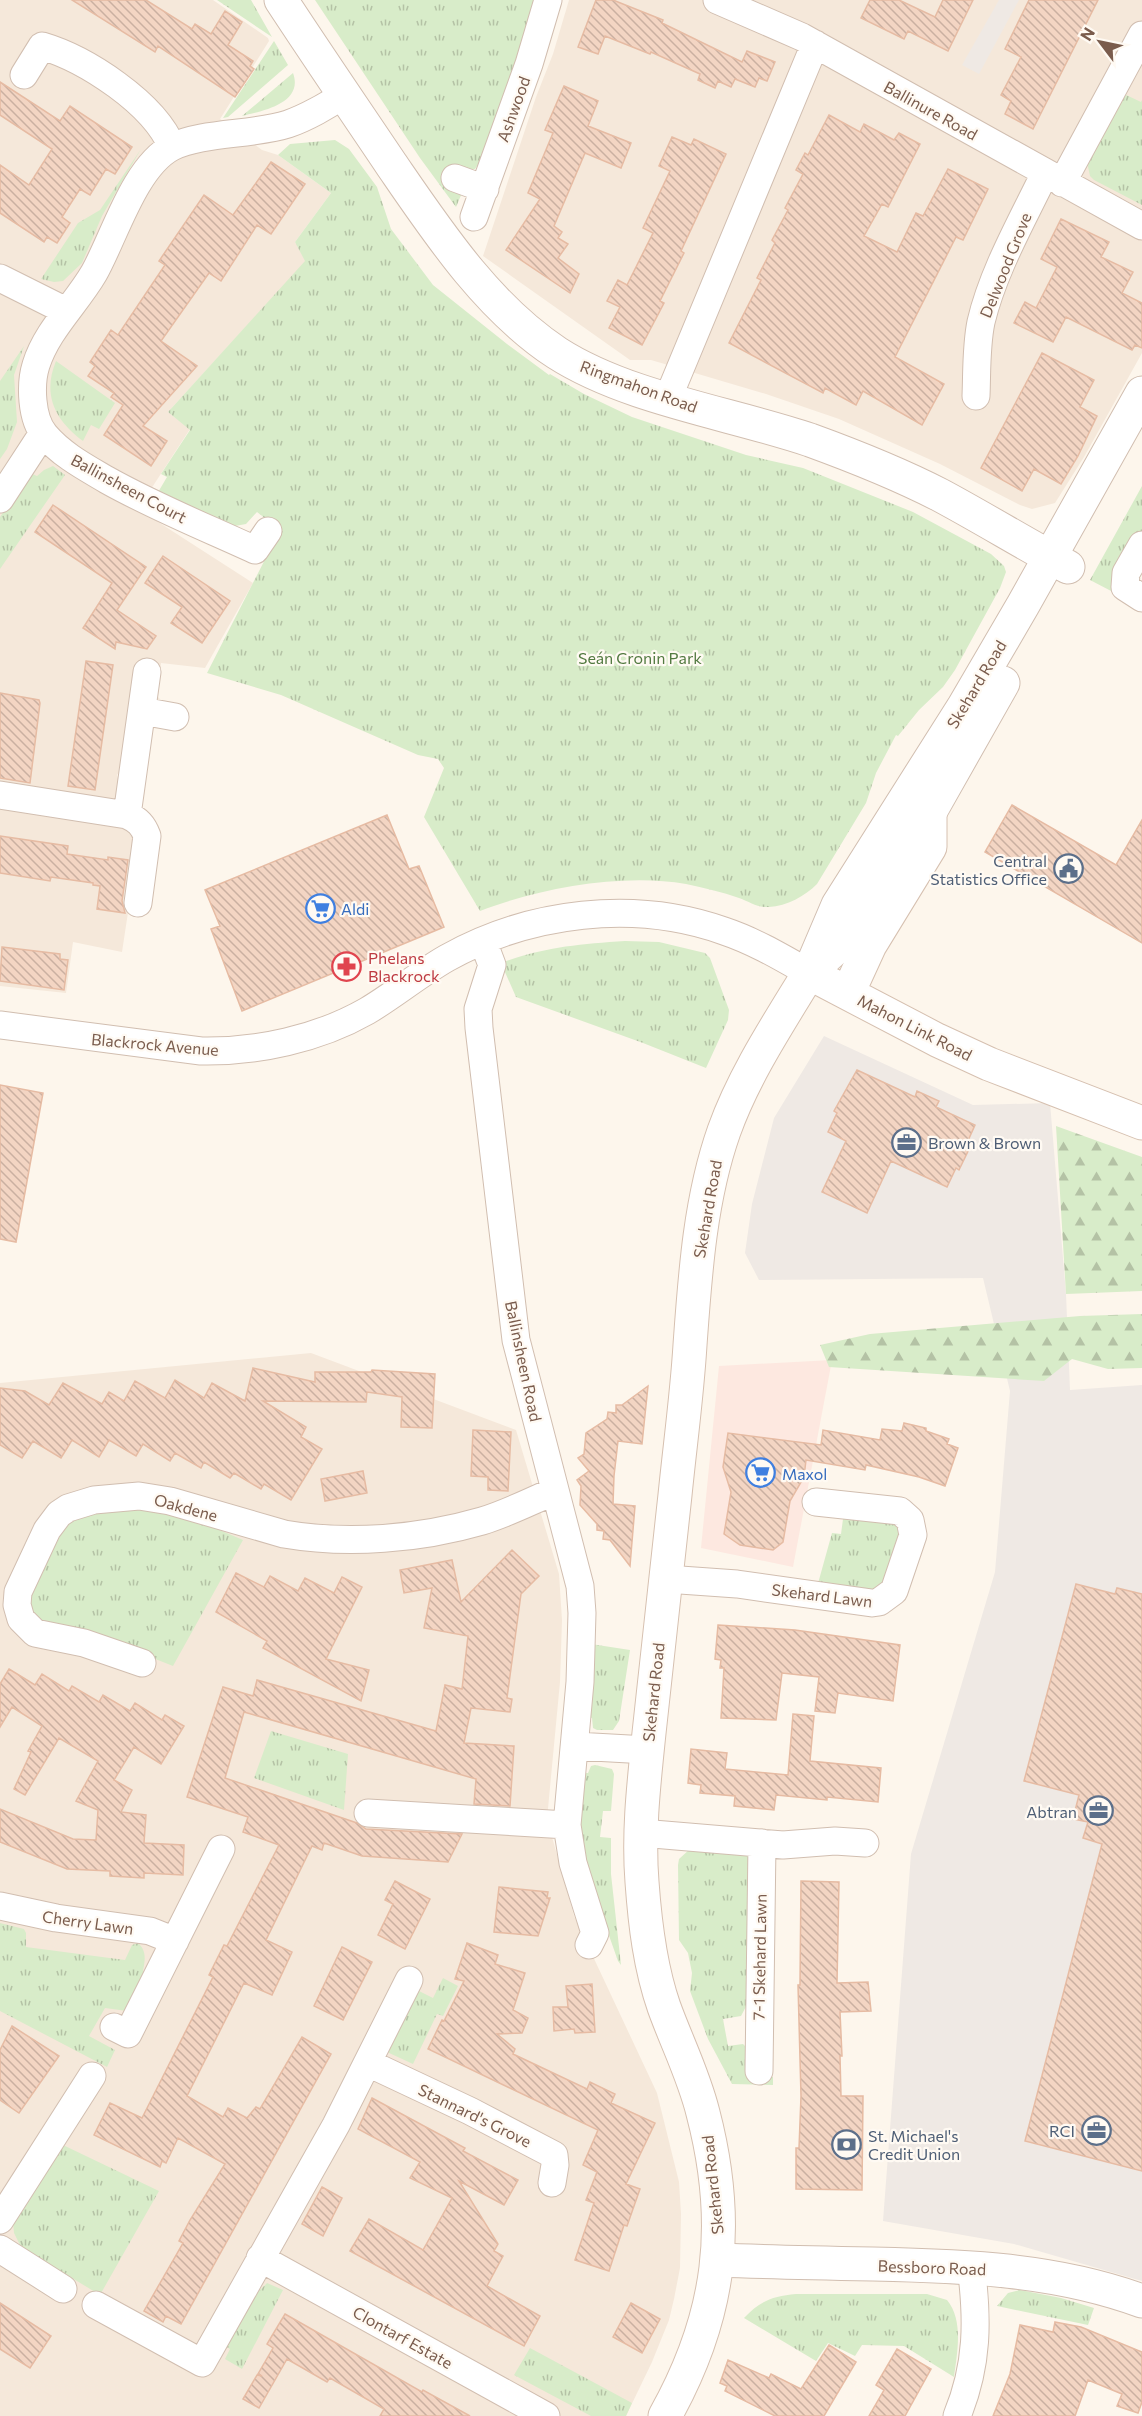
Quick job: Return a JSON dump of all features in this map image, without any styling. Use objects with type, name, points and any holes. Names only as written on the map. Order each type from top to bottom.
[{"type":"street","name":"Ringmahon Road","points":[[281,0],[453,249],[502,306],[548,346],[578,365],[610,379],[811,441],[882,469],[939,495],[1059,562]]},
{"type":"street","name":"Ashwood","points":[[474,217],[529,64],[548,0]]},
{"type":"street","name":"Ballinure Road","points":[[717,0],[815,44],[1142,226]]},
{"type":"street","name":"Delwood Grove","points":[[976,396],[981,323],[989,297],[1053,178],[1142,35]]},
{"type":"street","points":[[668,398],[815,44]]},
{"type":"street","points":[[24,75],[42,46],[69,55],[107,78],[132,98],[159,125],[172,147]]},
{"type":"street","name":"Ballinsheen Court","points":[[268,531],[255,550],[133,494],[68,457],[43,433],[35,412],[32,394],[33,377],[40,353],[92,275],[143,176],[157,159],[172,147],[192,141],[286,125],[320,110],[344,94]]},
{"type":"street","points":[[455,178],[485,189]]},
{"type":"street","points":[[0,278],[66,311]]},
{"type":"street","name":"Skehard Road","points":[[809,973],[854,931],[930,812],[1059,562],[1142,393]]},
{"type":"street","points":[[0,499],[43,433]]},
{"type":"street","name":"Skehard Road","points":[[665,2416],[686,2379],[699,2346],[710,2313],[718,2260],[714,2172],[703,2112],[663,2004],[649,1945],[641,1875],[641,1833],[647,1750],[686,1391],[693,1298],[712,1175],[724,1131],[740,1094],[809,973],[838,905],[964,706],[1142,435]]},
{"type":"street","points":[[1142,545],[1124,580],[1125,587],[1142,598]]},
{"type":"street","points":[[127,815],[147,672]]},
{"type":"street","points":[[142,711],[175,717]]},
{"type":"street","points":[[0,795],[127,815],[143,825],[147,836],[138,903]]},
{"type":"street","points":[[848,993],[870,945],[930,847],[930,812]]},
{"type":"street","name":"Blackrock Avenue","points":[[0,1025],[201,1051],[230,1051],[271,1045],[321,1031],[366,1011],[446,959],[483,941],[565,917],[609,913],[685,920],[723,930],[766,949],[809,973]]},
{"type":"street","name":"Ballinsheen Road","points":[[483,941],[492,965],[478,1009],[479,1028],[512,1314],[521,1365],[575,1564],[582,1613],[575,1746],[567,1825],[573,1863],[595,1933],[589,1945]]},
{"type":"street","name":"Mahon Link Road","points":[[809,973],[937,1040],[996,1067],[1142,1123]]},
{"type":"street","name":"Oakdene","points":[[142,1663],[84,1644],[35,1633],[21,1619],[17,1605],[18,1592],[46,1530],[59,1514],[68,1508],[94,1500],[124,1495],[154,1497],[288,1535],[313,1539],[361,1539],[451,1529],[484,1520],[555,1491]]},
{"type":"street","name":"Skehard Lawn","points":[[666,1579],[736,1584],[872,1603],[879,1602],[894,1591],[913,1535],[910,1520],[900,1511],[829,1511]]},
{"type":"street","points":[[575,1746],[647,1750]]},
{"type":"street","points":[[368,1813],[567,1825]]},
{"type":"street","points":[[641,1833],[783,1845],[835,1841],[865,1843]]},
{"type":"street","name":"7-1 Skehard Lawn","points":[[759,2071],[762,1843]]},
{"type":"street","points":[[114,2027],[128,2034],[221,1849]]},
{"type":"street","name":"Cherry Lawn","points":[[0,1906],[56,1918],[150,1931],[176,1941]]},
{"type":"street","points":[[96,2305],[202,2363],[369,2063],[409,1980]]},
{"type":"street","name":"Stannard's Grove","points":[[369,2063],[554,2155],[556,2159],[552,2183]]},
{"type":"street","points":[[0,2220],[92,2076]]},
{"type":"street","points":[[0,2249],[63,2289]]},
{"type":"street","name":"Clontarf Estate","points":[[260,2258],[546,2416]]},
{"type":"street","name":"Bessboro Road","points":[[718,2260],[971,2266],[1041,2274],[1123,2294],[1142,2301]]},
{"type":"street","points":[[957,2416],[973,2367],[976,2315],[971,2266]]},
{"type":"shaded area","points":[[0,0],[213,0],[268,38],[269,41],[220,119],[262,150],[278,155],[331,193],[295,242],[306,261],[168,412],[190,429],[138,509],[253,583],[205,668],[161,663],[157,696],[163,702],[183,709],[180,731],[159,722],[117,775],[137,853],[122,952],[73,942],[66,993],[0,986]]},
{"type":"shaded area","points":[[569,0],[1142,0],[1142,353],[1084,457],[1055,503],[1032,509],[1020,505],[940,464],[839,419],[766,394],[651,360],[630,360],[483,256],[536,97],[553,54]]},
{"type":"shaded area","points":[[999,0],[1019,0],[979,74],[962,65]]},
{"type":"shaded area","points":[[824,1036],[973,1105],[1050,1103],[1066,1294],[1070,1390],[1142,1385],[1142,2281],[1014,2244],[883,2221],[911,1854],[995,1572],[1010,1391],[983,1278],[759,1280],[745,1253],[752,1204],[774,1118]]},
{"type":"shaded area","points":[[311,1353],[516,1430],[559,1574],[562,1620],[560,1682],[547,1819],[574,1916],[657,2093],[679,2182],[680,2268],[674,2299],[669,2320],[652,2362],[626,2416],[0,2416],[0,1383]]},
{"type":"shaded area","points":[[832,1360],[793,1567],[701,1548],[719,1366]]},
{"type":"green space","points":[[217,0],[251,0],[272,37]]},
{"type":"green space","points":[[315,0],[537,0],[522,52],[479,163],[475,169],[467,170],[451,165],[445,183],[462,193],[456,207],[420,158]]},
{"type":"green space","points":[[274,41],[288,65],[228,117],[223,118]]},
{"type":"green space","points":[[293,73],[295,83],[293,92],[280,104],[242,116]]},
{"type":"green space","points":[[1122,93],[1141,102],[1142,100],[1142,205],[1094,180],[1090,176],[1087,162]]},
{"type":"green space","name":"Seán Cronin Park","points":[[335,140],[349,149],[377,187],[391,229],[433,285],[549,375],[632,417],[746,455],[803,468],[913,512],[991,554],[1004,566],[1006,572],[1000,588],[955,670],[943,687],[919,710],[898,736],[896,735],[876,773],[866,803],[817,884],[807,893],[782,905],[765,907],[686,884],[635,880],[555,889],[480,911],[424,817],[444,768],[438,759],[418,755],[281,695],[207,673],[280,530],[257,512],[246,524],[235,526],[157,494],[167,477],[161,474],[190,430],[168,412],[305,261],[295,242],[331,193],[278,155],[290,144]]},
{"type":"green space","points":[[141,149],[102,216],[82,263],[63,281],[54,282],[41,279],[78,223],[100,210]]},
{"type":"green space","points":[[24,346],[14,375],[17,422],[7,449],[0,459],[0,381]]},
{"type":"green space","points":[[56,361],[115,403],[99,429],[91,425],[83,441],[65,424],[54,406],[50,385]]},
{"type":"green space","points":[[53,466],[65,475],[0,569],[0,517],[30,473],[37,476]]},
{"type":"green space","points":[[1142,486],[1142,537],[1113,592],[1090,580]]},
{"type":"green space","points":[[625,941],[659,942],[705,953],[710,958],[729,1010],[728,1020],[706,1068],[516,997],[501,963],[532,953],[562,947]]},
{"type":"green space","points":[[1056,1126],[1142,1157],[1142,1291],[1066,1294]]},
{"type":"green space","points":[[1142,1314],[1142,1368],[1108,1369],[1072,1359],[1044,1381],[829,1367],[820,1345],[870,1334],[1080,1316]]},
{"type":"green space","points":[[126,1504],[201,1522],[243,1540],[173,1666],[92,1634],[38,1622],[30,1606],[29,1597],[65,1523]]},
{"type":"green space","points":[[872,1517],[895,1523],[900,1535],[886,1583],[874,1592],[817,1587],[832,1533],[841,1534],[843,1519]]},
{"type":"green space","points":[[591,1644],[630,1650],[619,1721],[613,1730],[593,1728],[592,1718],[587,1717]]},
{"type":"green space","points":[[271,1731],[348,1754],[344,1810],[254,1778]]},
{"type":"green space","points":[[591,1766],[612,1769],[614,1774],[611,1811],[603,1811],[600,1837],[611,1838],[611,1874],[621,1965],[578,1848],[580,1773],[588,1773]]},
{"type":"green space","points":[[690,1849],[753,1852],[750,1999],[741,2016],[723,2019],[728,2046],[743,2044],[759,2076],[773,2077],[773,2085],[732,2084],[708,2039],[690,1991],[692,1973],[688,1953],[679,1940],[678,1865],[679,1859]]},
{"type":"green space","points":[[0,1923],[24,1929],[26,1947],[125,1960],[132,1945],[138,1943],[141,1946],[145,1956],[143,1971],[150,1973],[127,2011],[105,2008],[89,2036],[115,2050],[107,2067],[0,2011]]},
{"type":"green space","points":[[443,1978],[458,1986],[443,2016],[437,2014],[413,2064],[387,2052],[417,1990],[433,1998]]},
{"type":"green space","points":[[63,2145],[159,2191],[100,2295],[21,2247],[14,2233],[13,2222]]},
{"type":"green space","points":[[267,2283],[283,2290],[242,2369],[225,2359],[230,2349],[225,2346],[252,2298]]},
{"type":"green space","points":[[1020,2290],[1061,2298],[1094,2308],[1088,2325],[997,2306],[1008,2293]]},
{"type":"green space","points":[[796,2294],[927,2294],[947,2300],[956,2318],[958,2337],[954,2377],[904,2346],[862,2345],[855,2356],[828,2343],[816,2361],[744,2318],[767,2300]]},
{"type":"green space","points":[[530,2348],[632,2403],[626,2416],[591,2416],[514,2375]]},
{"type":"building","points":[[72,0],[146,0],[192,29],[195,24],[211,34],[225,11],[242,22],[228,45],[253,61],[250,66],[254,69],[235,97],[158,46],[155,52]]},
{"type":"building","points":[[596,0],[613,0],[663,20],[662,23],[742,62],[747,51],[775,62],[767,81],[759,78],[755,87],[735,79],[731,87],[718,81],[715,88],[698,80],[700,74],[651,52],[650,54],[605,36],[598,54],[578,47]]},
{"type":"building","points":[[870,0],[899,0],[935,17],[943,0],[973,0],[948,51],[908,31],[904,39],[861,18]]},
{"type":"building","points":[[1029,0],[1098,0],[1033,129],[1005,114],[1011,101],[1001,95],[1021,57],[1005,49]]},
{"type":"building","points":[[0,82],[60,121],[70,106],[132,147],[115,174],[106,169],[90,195],[80,189],[62,217],[70,223],[57,243],[47,237],[44,242],[0,213],[0,165],[29,185],[52,149],[0,115]]},
{"type":"building","points":[[564,86],[598,101],[588,126],[631,143],[621,168],[585,153],[554,226],[562,232],[558,238],[568,244],[558,258],[579,274],[570,293],[506,250],[540,199],[528,193],[553,133],[545,130]]},
{"type":"building","points":[[829,115],[860,132],[864,124],[894,140],[899,133],[920,144],[888,207],[882,204],[864,236],[897,252],[916,213],[923,216],[948,169],[988,189],[963,240],[956,237],[895,357],[944,384],[922,425],[863,391],[856,405],[825,388],[823,393],[729,343],[761,280],[757,278],[775,243],[772,240],[788,210],[785,208],[803,174],[796,170],[805,153],[808,155]]},
{"type":"building","points":[[672,137],[691,145],[694,139],[726,154],[681,251],[684,253],[660,301],[664,303],[642,345],[609,328],[620,307],[607,301],[618,280],[627,285],[653,233],[643,228],[670,171],[659,166]]},
{"type":"building","points":[[271,162],[305,184],[271,234],[257,225],[221,281],[209,273],[161,341],[197,366],[143,426],[167,441],[151,466],[104,435],[123,405],[111,397],[114,393],[88,376],[95,366],[90,362],[111,330],[118,335],[165,265],[159,261],[204,195],[233,215]]},
{"type":"building","points":[[1061,219],[1109,242],[1101,257],[1133,272],[1122,293],[1142,303],[1142,348],[1135,345],[1132,350],[1066,317],[1053,342],[1014,323],[1025,302],[1036,308],[1057,267],[1041,259]]},
{"type":"building","points":[[1042,353],[1094,380],[1080,407],[1097,416],[1078,456],[1061,484],[1034,469],[1022,491],[981,468]]},
{"type":"building","points":[[53,505],[146,567],[117,610],[156,636],[147,649],[116,642],[115,649],[83,628],[112,583],[35,532]]},
{"type":"building","points":[[163,556],[230,601],[202,643],[171,623],[182,607],[145,583]]},
{"type":"building","points":[[86,661],[113,665],[95,790],[68,786]]},
{"type":"building","points":[[0,693],[39,700],[40,703],[30,783],[0,778]]},
{"type":"building","name":"Central Statistics Office","points":[[1012,805],[1116,865],[1142,820],[1142,943],[985,852]]},
{"type":"building","points":[[387,815],[409,869],[419,866],[444,927],[242,1011],[211,929],[220,926],[205,890]]},
{"type":"building","points":[[0,836],[68,846],[67,854],[108,860],[108,857],[128,860],[122,901],[125,913],[97,909],[100,886],[93,885],[93,883],[51,877],[50,881],[0,873]]},
{"type":"building","points":[[2,947],[60,954],[60,959],[68,960],[64,990],[0,981]]},
{"type":"building","name":"Brown & Brown","points":[[857,1070],[915,1097],[917,1091],[939,1101],[936,1107],[975,1125],[967,1143],[971,1145],[959,1170],[956,1168],[947,1187],[891,1161],[867,1213],[822,1192],[846,1141],[828,1132],[837,1113],[834,1111]]},
{"type":"building","points":[[0,1085],[43,1093],[16,1242],[0,1239]]},
{"type":"building","points":[[253,1368],[315,1382],[315,1372],[371,1372],[372,1370],[435,1374],[432,1428],[401,1427],[402,1397],[367,1392],[366,1402],[263,1401],[306,1427],[301,1437],[322,1449],[291,1500],[264,1484],[261,1489],[234,1473],[230,1478],[204,1462],[201,1468],[175,1453],[170,1461],[143,1444],[136,1456],[109,1440],[99,1457],[72,1440],[61,1458],[33,1441],[22,1458],[0,1445],[0,1388],[25,1391],[49,1405],[63,1383],[102,1404],[109,1392],[124,1401],[135,1381],[165,1398],[175,1380],[204,1398],[212,1383],[245,1401]]},
{"type":"building","points":[[648,1386],[642,1444],[618,1441],[614,1476],[613,1504],[635,1506],[630,1566],[610,1540],[603,1539],[604,1531],[597,1530],[597,1524],[580,1505],[581,1486],[577,1480],[589,1471],[578,1458],[584,1454],[586,1433],[607,1419],[608,1412],[616,1413],[616,1405],[622,1405]]},
{"type":"building","points":[[904,1423],[926,1428],[926,1431],[949,1439],[947,1444],[958,1448],[945,1486],[919,1477],[866,1465],[865,1470],[806,1460],[804,1477],[790,1501],[783,1542],[773,1550],[740,1545],[724,1534],[731,1492],[723,1467],[728,1433],[821,1445],[823,1430],[880,1440],[882,1429],[902,1431]]},
{"type":"building","points":[[473,1430],[511,1432],[508,1491],[488,1490],[488,1477],[471,1476]]},
{"type":"building","points":[[363,1471],[367,1493],[325,1501],[321,1479]]},
{"type":"building","points":[[512,1550],[539,1576],[521,1594],[507,1698],[512,1699],[510,1712],[471,1708],[464,1743],[514,1746],[510,1806],[474,1804],[476,1779],[244,1712],[225,1778],[357,1823],[366,1829],[462,1834],[448,1862],[362,1856],[324,1843],[322,1850],[312,1846],[266,1940],[292,1952],[272,1995],[244,1983],[187,2096],[223,2117],[228,2108],[247,2118],[256,2107],[260,2109],[302,2037],[331,2054],[181,2324],[166,2316],[163,2322],[144,2311],[183,2243],[179,2241],[190,2220],[225,2164],[178,2138],[166,2163],[162,2161],[160,2167],[94,2135],[110,2103],[142,2118],[213,1977],[209,1975],[224,1945],[227,1946],[279,1845],[243,1832],[248,1817],[187,1797],[223,1687],[253,1696],[257,1680],[436,1731],[445,1685],[462,1689],[468,1636],[424,1628],[432,1588],[404,1593],[400,1570],[452,1560],[461,1602]]},
{"type":"building","points":[[236,1573],[264,1587],[270,1576],[298,1591],[305,1578],[334,1593],[342,1577],[362,1587],[326,1659],[369,1670],[361,1701],[263,1648],[267,1641],[216,1612]]},
{"type":"building","points":[[1076,1584],[1115,1594],[1117,1588],[1142,1594],[1142,2171],[1025,2141],[1102,1844],[1083,1838],[1088,1822],[1073,1819],[1079,1795],[1024,1781]]},
{"type":"building","points":[[718,1625],[795,1630],[900,1645],[893,1701],[838,1693],[835,1713],[815,1711],[819,1677],[782,1673],[776,1720],[721,1718],[724,1668],[720,1668],[721,1660],[715,1659]]},
{"type":"building","points":[[9,1669],[35,1685],[42,1674],[69,1691],[72,1686],[99,1702],[103,1695],[130,1711],[135,1703],[162,1720],[165,1715],[184,1726],[161,1764],[134,1747],[114,1780],[132,1790],[121,1812],[146,1815],[144,1843],[184,1845],[183,1875],[144,1873],[144,1878],[110,1876],[110,1871],[67,1869],[0,1842],[0,1809],[73,1839],[96,1840],[98,1810],[76,1801],[98,1761],[59,1738],[25,1795],[14,1789],[31,1752],[28,1751],[42,1726],[12,1707],[0,1727],[0,1684]]},
{"type":"building","points":[[793,1714],[814,1716],[810,1761],[881,1768],[878,1802],[776,1795],[774,1810],[734,1806],[735,1796],[700,1793],[701,1785],[688,1783],[691,1749],[727,1753],[725,1769],[788,1775]]},
{"type":"building","points":[[395,1881],[430,1899],[405,1949],[378,1935],[393,1904],[385,1900]]},
{"type":"building","points":[[801,1881],[839,1882],[837,1983],[868,1982],[871,2011],[840,2012],[841,2096],[863,2096],[862,2190],[796,2189],[796,2148],[799,2148],[801,2096],[798,1985],[800,1985]]},
{"type":"building","points":[[499,1887],[548,1892],[547,1898],[550,1898],[538,1936],[494,1932]]},
{"type":"building","points":[[467,1943],[498,1955],[495,1964],[525,1973],[513,2010],[528,2018],[522,2033],[497,2034],[515,2049],[513,2054],[587,2089],[590,2082],[615,2094],[611,2103],[655,2123],[626,2184],[640,2189],[627,2226],[624,2225],[609,2271],[575,2260],[594,2203],[586,2200],[597,2172],[583,2165],[598,2130],[428,2049],[464,1981],[455,1979]]},
{"type":"building","points":[[342,1947],[372,1962],[343,2020],[314,2006]]},
{"type":"building","points":[[592,1984],[595,2032],[575,2033],[574,2029],[554,2031],[553,2007],[568,2007],[566,1986]]},
{"type":"building","points":[[12,2026],[59,2056],[19,2113],[0,2100],[0,2050]]},
{"type":"building","points":[[372,2098],[465,2148],[463,2151],[518,2180],[504,2205],[459,2181],[498,2244],[494,2251],[503,2256],[487,2286],[540,2316],[524,2346],[350,2251],[369,2219],[423,2250],[452,2198],[410,2178],[420,2162],[358,2129]]},
{"type":"building","points":[[322,2187],[342,2198],[323,2236],[302,2224]]},
{"type":"building","points":[[0,2303],[51,2336],[30,2368],[0,2349]]},
{"type":"building","points":[[631,2303],[660,2319],[642,2353],[613,2337]]},
{"type":"building","points":[[285,2314],[422,2392],[423,2390],[470,2416],[380,2416],[384,2409],[330,2378],[327,2382],[287,2359],[259,2408],[243,2399],[257,2375],[262,2376],[258,2374],[273,2348],[267,2344]]},
{"type":"building","points":[[1055,2322],[1081,2327],[1142,2352],[1142,2402],[1138,2413],[1117,2406],[1122,2394],[1088,2380],[1075,2416],[993,2416],[1010,2374],[1020,2325],[1053,2332]]},
{"type":"building","points":[[829,2345],[856,2362],[824,2416],[775,2416],[725,2391],[727,2386],[720,2383],[728,2360],[769,2378],[771,2374],[801,2389]]},
{"type":"building","points":[[897,2349],[931,2369],[905,2416],[869,2416],[884,2390],[876,2385]]},
{"type":"place","name":"Central Statistics Office","points":[[1068,869]]},
{"type":"place","name":"Aldi","points":[[320,908]]},
{"type":"place","name":"Phelans Blackrock","points":[[347,966]]},
{"type":"place","name":"Brown & Brown","points":[[907,1142]]},
{"type":"place","name":"Maxol","points":[[761,1473]]},
{"type":"place","name":"Abtran","points":[[1098,1811]]},
{"type":"place","name":"RCI","points":[[1096,2130]]},
{"type":"place","name":"St. Michael's Credit Union","points":[[847,2144]]}]
